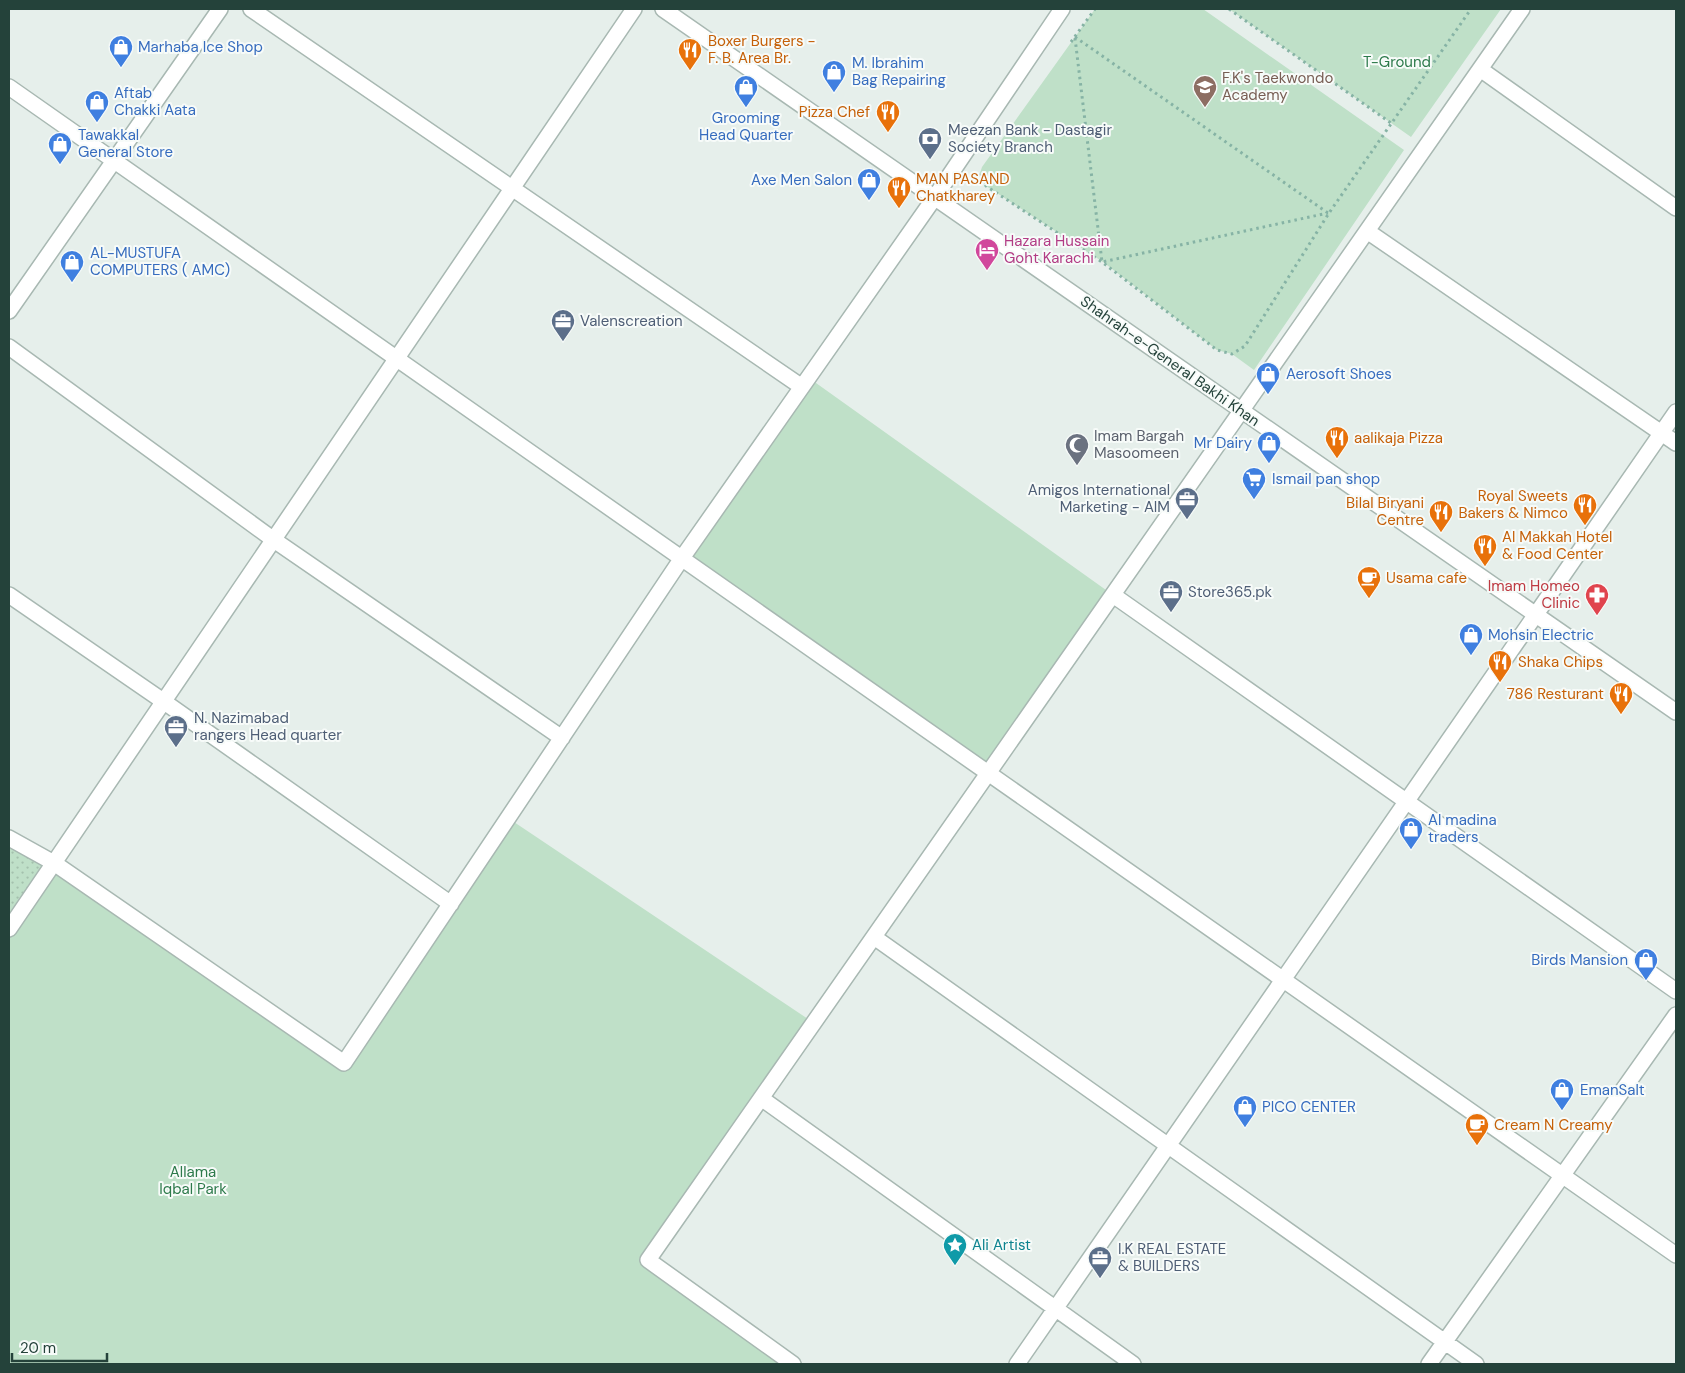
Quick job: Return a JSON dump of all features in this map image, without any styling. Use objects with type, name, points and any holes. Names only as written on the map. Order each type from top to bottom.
[{"type":"street","points":[[9,311],[220,9]]},
{"type":"street","points":[[251,9],[802,387]]},
{"type":"street","points":[[9,928],[634,9]]},
{"type":"street","name":"Shahrah-e-General Bakhi Khan","points":[[663,9],[1676,712]]},
{"type":"street","points":[[793,1364],[648,1260],[1522,9]]},
{"type":"street","points":[[9,838],[54,863],[344,1063],[682,558],[935,197],[1056,11]]},
{"type":"street","points":[[1480,69],[1676,208]]},
{"type":"street","points":[[9,87],[1676,1255]]},
{"type":"street","points":[[1367,231],[1676,443]]},
{"type":"street","points":[[9,348],[274,540],[562,738]]},
{"type":"street","points":[[1017,1364],[1676,412]]},
{"type":"street","points":[[9,595],[164,701],[451,904]]},
{"type":"street","points":[[1113,595],[1676,991]]},
{"type":"street","points":[[874,936],[1476,1364]]},
{"type":"street","points":[[1429,1364],[1676,1015]]},
{"type":"street","points":[[761,1098],[1133,1364]]},
{"type":"path","points":[[1229,9],[1391,122]]},
{"type":"path","points":[[979,176],[986,186],[1102,262],[1216,350],[1232,354],[1245,346],[1328,213],[1471,9]]},
{"type":"path","points":[[1102,262],[1075,37],[1328,213]]},
{"type":"path","points":[[1102,262],[1328,213]]},
{"type":"green space","points":[[1095,9],[1203,9],[1404,150],[1254,370],[1232,354],[1217,350],[1103,262],[986,186],[979,176],[982,167]]},
{"type":"green space","name":"T-Ground","points":[[1229,9],[1501,9],[1411,137]]},
{"type":"green space","points":[[809,378],[1113,595],[988,773],[682,558]]},
{"type":"green space","name":"Allama Iqbal Park","points":[[508,818],[814,1023],[648,1260],[793,1364],[9,1364],[9,929],[54,863],[344,1063]]},
{"type":"green space","points":[[9,838],[54,863],[9,929]]},
{"type":"place","name":"Marhaba Ice Shop","points":[[121,68]]},
{"type":"place","name":"Boxer Burgers - F. B. Area Br.","points":[[690,71]]},
{"type":"place","name":"M. Ibrahim Bag Repairing","points":[[834,93]]},
{"type":"place","name":"Grooming Head Quarter","points":[[746,108]]},
{"type":"place","name":"F.K's Taekwondo Academy","points":[[1205,108]]},
{"type":"place","name":"Aftab Chakki Aata","points":[[97,123]]},
{"type":"place","name":"Pizza Chef","points":[[888,133]]},
{"type":"place","name":"Meezan Bank - Dastagir Society Branch","points":[[930,160]]},
{"type":"place","name":"Tawakkal General Store","points":[[60,165]]},
{"type":"place","name":"Axe Men Salon","points":[[869,201]]},
{"type":"place","name":"MAN PASAND Chatkharey","points":[[899,209]]},
{"type":"place","name":"Hazara Hussain Goht Karachi","points":[[987,271]]},
{"type":"place","name":"AL-MUSTUFA COMPUTERS ( AMC)","points":[[72,283]]},
{"type":"place","name":"Valenscreation","points":[[563,342]]},
{"type":"place","name":"Aerosoft Shoes","points":[[1268,395]]},
{"type":"place","name":"aalikaja Pizza","points":[[1337,459]]},
{"type":"place","name":"Mr Dairy","points":[[1269,464]]},
{"type":"place","name":"Imam Bargah Masoomeen","points":[[1077,466]]},
{"type":"place","name":"Ismail pan shop","points":[[1254,500]]},
{"type":"place","name":"Amigos International Marketing - AIM","points":[[1187,520]]},
{"type":"place","name":"Royal Sweets Bakers & Nimco","points":[[1585,526]]},
{"type":"place","name":"Bilal Biryani Centre","points":[[1441,533]]},
{"type":"place","name":"Al Makkah Hotel & Food Center","points":[[1485,567]]},
{"type":"place","name":"Usama cafe","points":[[1369,599]]},
{"type":"place","name":"Store365.pk","points":[[1171,613]]},
{"type":"place","name":"Imam Homeo Clinic","points":[[1597,616]]},
{"type":"place","name":"Mohsin Electric","points":[[1471,656]]},
{"type":"place","name":"Shaka Chips","points":[[1500,683]]},
{"type":"place","name":"786 Resturant","points":[[1621,715]]},
{"type":"place","name":"N. Nazimabad rangers Head quarter","points":[[176,748]]},
{"type":"place","name":"Al madina traders","points":[[1411,850]]},
{"type":"place","name":"Birds Mansion","points":[[1646,981]]},
{"type":"place","name":"EmanSalt","points":[[1562,1111]]},
{"type":"place","name":"PICO CENTER","points":[[1245,1128]]},
{"type":"place","name":"Cream N Creamy","points":[[1477,1146]]},
{"type":"place","name":"Ali Artist","points":[[955,1266]]},
{"type":"place","name":"I.K REAL ESTATE & BUILDERS","points":[[1100,1279]]}]
